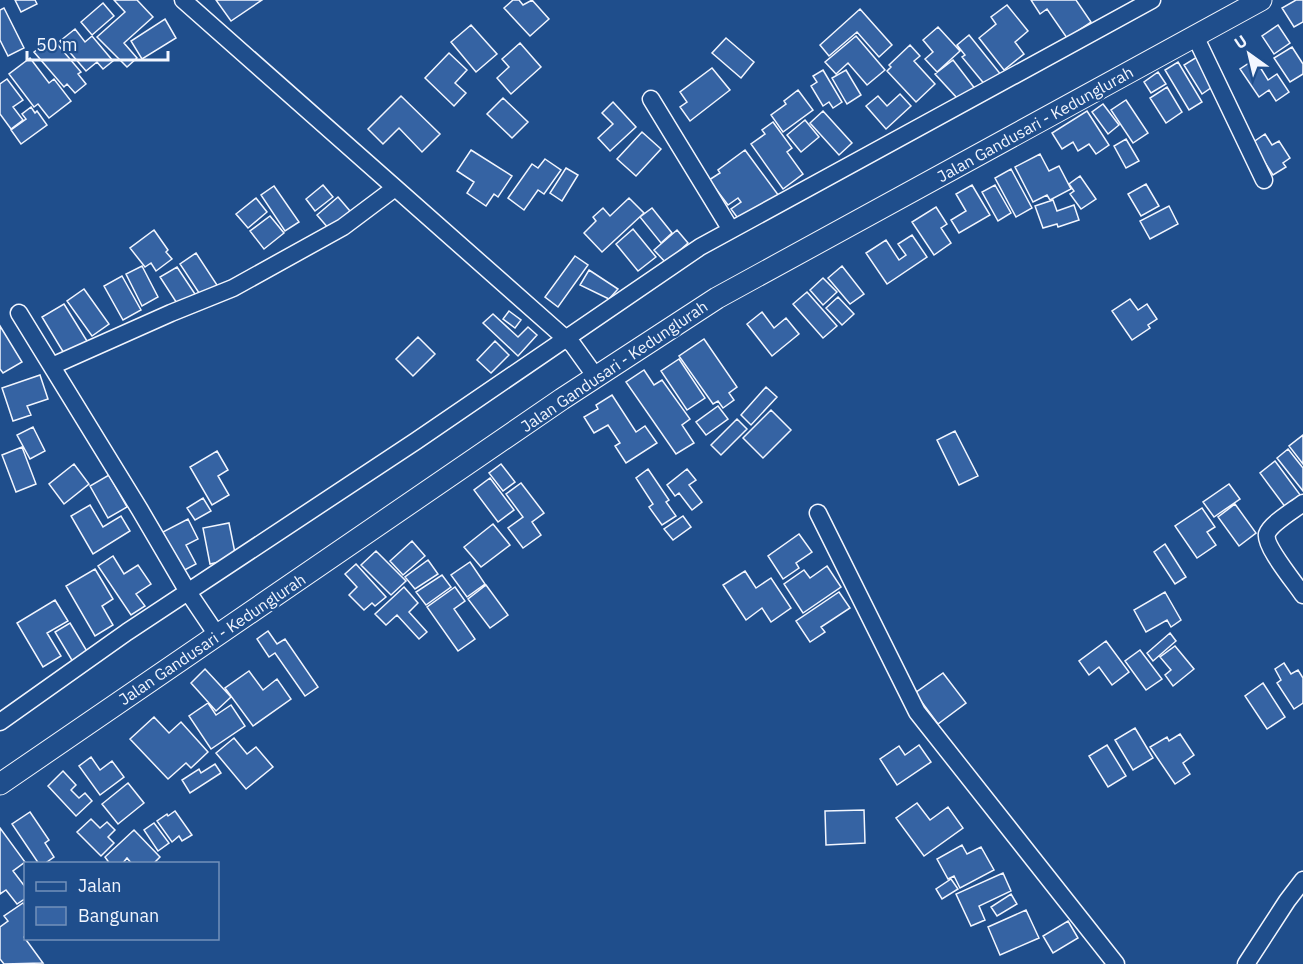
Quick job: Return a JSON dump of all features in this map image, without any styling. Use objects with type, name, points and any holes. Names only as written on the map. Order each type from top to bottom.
[{"type":"street","points":[[183,0],[569,342],[591,370]]},
{"type":"street","points":[[0,722],[127,632],[190,596],[569,342],[700,247],[1152,0]]},
{"type":"street","name":"Jalan Gandusari - Kedunglurah","points":[[0,784],[212,628],[591,370],[717,298],[1261,0]]},
{"type":"street","points":[[1195,36],[1264,180]]},
{"type":"street","points":[[651,99],[731,230]]},
{"type":"street","points":[[52,366],[233,288],[343,227],[395,188]]},
{"type":"street","points":[[19,313],[190,596],[212,628]]},
{"type":"street","points":[[1303,503],[1273,525],[1267,533],[1267,540],[1303,595]]},
{"type":"street","points":[[818,513],[917,712],[1116,964]]},
{"type":"street","points":[[1246,964],[1303,879]]},
{"type":"building","points":[[15,0],[35,0],[37,4],[21,12]]},
{"type":"building","points":[[114,0],[137,0],[153,17],[124,43],[137,58],[127,67],[97,37],[125,12]]},
{"type":"building","points":[[216,0],[262,0],[231,21]]},
{"type":"building","points":[[513,0],[519,0],[523,5],[532,0],[549,19],[530,36],[504,8]]},
{"type":"building","points":[[1031,0],[1076,0],[1091,22],[1067,38],[1047,9],[1040,14]]},
{"type":"building","points":[[1296,0],[1303,0],[1303,22],[1294,27],[1282,8]]},
{"type":"building","points":[[103,3],[114,16],[92,35],[81,22]]},
{"type":"building","points":[[1007,5],[1028,31],[1015,42],[1024,54],[1004,70],[979,38],[996,24],[991,17]]},
{"type":"building","points":[[4,8],[24,48],[8,56],[0,40],[0,10]]},
{"type":"building","points":[[860,9],[892,45],[879,57],[857,32],[829,56],[820,45]]},
{"type":"building","points":[[165,19],[176,38],[142,59],[131,41]]},
{"type":"building","points":[[471,25],[497,54],[476,72],[451,42]]},
{"type":"building","points":[[1278,25],[1290,43],[1274,54],[1262,36]]},
{"type":"building","points":[[938,27],[960,51],[937,72],[925,59],[933,52],[923,40]]},
{"type":"building","points":[[75,29],[85,42],[92,36],[113,61],[103,69],[97,62],[86,71],[60,41]]},
{"type":"building","points":[[969,35],[1002,76],[986,86],[962,57],[965,55],[957,45]]},
{"type":"building","points":[[856,36],[885,70],[867,85],[848,63],[836,74],[825,62]]},
{"type":"building","points":[[52,38],[81,72],[78,74],[86,84],[75,93],[67,84],[64,87],[34,52]]},
{"type":"building","points":[[726,38],[754,62],[741,78],[712,53]]},
{"type":"building","points":[[520,43],[541,67],[511,94],[497,78],[509,67],[502,59]]},
{"type":"building","points":[[910,45],[920,56],[914,61],[935,84],[916,102],[887,71],[891,67],[889,65]]},
{"type":"building","points":[[1292,47],[1303,64],[1303,74],[1290,82],[1274,58]]},
{"type":"building","points":[[449,53],[467,70],[455,83],[466,93],[454,106],[425,78]]},
{"type":"building","points":[[1197,57],[1215,85],[1202,94],[1184,65]]},
{"type":"building","points":[[30,58],[49,83],[54,79],[71,101],[49,118],[38,104],[34,107],[9,74]]},
{"type":"building","points":[[1255,59],[1268,80],[1277,74],[1289,92],[1276,101],[1269,90],[1259,97],[1240,69]]},
{"type":"building","points":[[953,60],[976,90],[958,99],[935,74]]},
{"type":"building","points":[[1178,62],[1202,102],[1189,110],[1165,70]]},
{"type":"building","points":[[712,68],[730,90],[690,121],[680,107],[687,102],[680,92]]},
{"type":"building","points":[[823,70],[842,102],[833,108],[829,102],[823,106],[811,86],[817,82],[813,76]]},
{"type":"building","points":[[846,70],[861,95],[847,104],[832,78]]},
{"type":"building","points":[[1158,72],[1166,84],[1151,93],[1144,82]]},
{"type":"building","points":[[7,79],[23,100],[13,107],[23,120],[11,129],[0,114],[0,84]]},
{"type":"building","points":[[1167,87],[1182,112],[1166,123],[1150,98]]},
{"type":"building","points":[[798,90],[813,110],[783,132],[771,115],[786,104],[784,101]]},
{"type":"building","points":[[900,94],[911,106],[886,129],[866,106],[878,96],[887,106]]},
{"type":"building","points":[[401,96],[440,134],[422,152],[399,128],[383,144],[368,129]]},
{"type":"building","points":[[503,98],[528,122],[512,138],[487,114]]},
{"type":"building","points":[[1126,100],[1148,133],[1133,143],[1111,110]]},
{"type":"building","points":[[613,102],[636,127],[610,151],[598,138],[613,124],[602,113]]},
{"type":"building","points":[[1103,104],[1119,125],[1108,134],[1092,112]]},
{"type":"building","points":[[31,107],[35,113],[37,111],[47,125],[21,144],[11,130],[26,119],[22,114]]},
{"type":"building","points":[[823,111],[852,143],[839,155],[810,123]]},
{"type":"building","points":[[1087,111],[1109,145],[1096,154],[1089,144],[1078,151],[1073,142],[1062,149],[1052,133]]},
{"type":"building","points":[[805,120],[819,137],[801,152],[787,135]]},
{"type":"building","points":[[773,122],[792,148],[787,152],[803,174],[783,189],[751,144],[765,134],[762,130]]},
{"type":"building","points":[[642,132],[661,149],[636,176],[617,159]]},
{"type":"building","points":[[1265,134],[1272,145],[1279,141],[1290,158],[1283,163],[1286,167],[1273,175],[1252,143]]},
{"type":"building","points":[[1126,139],[1139,161],[1126,168],[1114,146]]},
{"type":"building","points":[[471,150],[512,176],[498,197],[494,194],[486,206],[467,193],[474,182],[457,171]]},
{"type":"building","points":[[745,150],[779,196],[740,221],[731,209],[741,202],[738,198],[728,205],[709,180],[720,173],[718,170]]},
{"type":"building","points":[[1040,154],[1049,171],[1059,166],[1071,189],[1050,200],[1047,195],[1033,202],[1015,167]]},
{"type":"building","points":[[545,159],[561,170],[544,194],[538,190],[524,210],[508,198],[532,164],[538,168]]},
{"type":"building","points":[[566,168],[578,175],[562,201],[550,193]]},
{"type":"building","points":[[1011,169],[1032,208],[1016,217],[995,178]]},
{"type":"building","points":[[1080,176],[1096,199],[1081,209],[1070,194],[1074,191],[1069,184]]},
{"type":"building","points":[[1146,184],[1159,206],[1141,216],[1128,194]]},
{"type":"building","points":[[323,185],[333,197],[315,211],[306,199]]},
{"type":"building","points":[[972,185],[990,215],[959,233],[951,220],[966,211],[956,194]]},
{"type":"building","points":[[995,185],[1011,213],[998,221],[982,192]]},
{"type":"building","points":[[274,186],[299,222],[285,231],[261,195]]},
{"type":"building","points":[[338,197],[350,211],[329,229],[317,215]]},
{"type":"building","points":[[256,198],[267,212],[248,228],[236,214]]},
{"type":"building","points":[[629,198],[644,213],[602,252],[584,233],[596,221],[593,217],[603,208],[610,216]]},
{"type":"building","points":[[1053,200],[1057,211],[1074,205],[1079,220],[1058,227],[1057,224],[1043,228],[1035,206]]},
{"type":"building","points":[[1169,206],[1178,224],[1150,239],[1140,221]]},
{"type":"building","points":[[936,207],[947,224],[941,228],[951,243],[934,255],[912,222]]},
{"type":"building","points":[[652,208],[672,233],[661,243],[640,217]]},
{"type":"building","points":[[270,216],[284,233],[264,249],[250,231]]},
{"type":"building","points":[[633,229],[656,257],[638,271],[616,244]]},
{"type":"building","points":[[154,230],[172,259],[156,271],[151,263],[145,267],[130,248]]},
{"type":"building","points":[[677,230],[688,243],[666,263],[654,250]]},
{"type":"building","points":[[912,235],[927,257],[887,284],[866,253],[886,240],[899,260],[906,255],[898,244]]},
{"type":"building","points":[[196,253],[217,285],[201,296],[180,264]]},
{"type":"building","points":[[575,256],[588,265],[558,307],[545,297]]},
{"type":"building","points":[[142,266],[158,297],[142,306],[126,274]]},
{"type":"building","points":[[842,266],[864,294],[850,304],[828,278]]},
{"type":"building","points":[[177,267],[197,297],[180,308],[160,277]]},
{"type":"building","points":[[589,270],[618,289],[609,299],[580,285]]},
{"type":"building","points":[[122,276],[141,310],[123,320],[104,286]]},
{"type":"building","points":[[823,278],[837,292],[823,305],[810,290]]},
{"type":"building","points":[[84,289],[109,324],[92,336],[67,301]]},
{"type":"building","points":[[807,292],[837,326],[823,338],[793,304]]},
{"type":"building","points":[[838,297],[854,314],[842,325],[826,308]]},
{"type":"building","points":[[1130,299],[1138,310],[1147,304],[1157,319],[1148,325],[1150,328],[1132,340],[1112,311]]},
{"type":"building","points":[[64,304],[87,341],[65,355],[42,317]]},
{"type":"building","points":[[509,311],[521,320],[515,328],[503,319]]},
{"type":"building","points":[[762,312],[774,328],[786,318],[799,334],[772,356],[747,324]]},
{"type":"building","points":[[493,314],[518,337],[528,327],[537,335],[518,356],[483,323]]},
{"type":"building","points":[[0,326],[22,362],[3,373],[0,369]]},
{"type":"building","points":[[418,337],[435,354],[413,376],[396,359]]},
{"type":"building","points":[[704,339],[737,387],[729,393],[734,400],[723,408],[718,401],[713,404],[679,356]]},
{"type":"building","points":[[495,341],[509,355],[491,373],[477,360]]},
{"type":"building","points":[[679,359],[705,398],[687,410],[661,371]]},
{"type":"building","points":[[644,370],[654,385],[662,380],[690,419],[682,425],[694,443],[676,454],[626,382]]},
{"type":"building","points":[[40,375],[48,399],[27,406],[31,415],[13,421],[2,388]]},
{"type":"building","points":[[766,387],[777,397],[751,425],[741,415]]},
{"type":"building","points":[[612,395],[636,432],[645,426],[657,443],[626,463],[615,446],[620,443],[608,425],[594,433],[584,417],[598,409],[596,405]]},
{"type":"building","points":[[718,406],[728,419],[706,435],[696,422]]},
{"type":"building","points":[[771,410],[791,430],[763,458],[743,438]]},
{"type":"building","points":[[737,419],[747,429],[721,455],[711,445]]},
{"type":"building","points":[[33,427],[45,451],[30,459],[17,435]]},
{"type":"building","points":[[955,431],[978,476],[959,485],[937,440]]},
{"type":"building","points":[[1303,435],[1303,464],[1289,446]]},
{"type":"building","points":[[22,447],[36,484],[16,492],[2,455]]},
{"type":"building","points":[[1288,449],[1303,468],[1303,491],[1277,458]]},
{"type":"building","points":[[217,451],[228,470],[218,476],[229,495],[212,505],[190,467]]},
{"type":"building","points":[[1275,461],[1301,496],[1286,508],[1260,473]]},
{"type":"building","points":[[74,464],[89,484],[64,504],[49,484]]},
{"type":"building","points":[[501,464],[515,482],[503,491],[489,473]]},
{"type":"building","points":[[648,469],[669,500],[666,502],[676,516],[662,525],[649,507],[653,504],[636,478]]},
{"type":"building","points":[[687,469],[696,480],[689,485],[702,502],[692,510],[679,493],[675,496],[667,485]]},
{"type":"building","points":[[109,475],[127,507],[108,518],[90,486]]},
{"type":"building","points":[[490,478],[514,510],[498,522],[474,490]]},
{"type":"building","points":[[521,483],[544,513],[532,522],[541,535],[523,548],[508,528],[523,517],[506,494]]},
{"type":"building","points":[[1229,484],[1240,499],[1214,517],[1203,502]]},
{"type":"building","points":[[203,498],[211,511],[195,520],[187,508]]},
{"type":"building","points":[[1235,504],[1256,533],[1239,546],[1218,517]]},
{"type":"building","points":[[90,505],[103,527],[121,516],[130,531],[93,554],[71,516]]},
{"type":"building","points":[[1202,508],[1215,527],[1207,532],[1216,545],[1197,558],[1175,526]]},
{"type":"building","points":[[683,516],[691,527],[673,540],[664,529]]},
{"type":"building","points":[[188,519],[198,539],[186,545],[196,564],[179,573],[159,534]]},
{"type":"building","points":[[229,523],[236,558],[210,564],[203,528]]},
{"type":"building","points":[[493,524],[510,545],[481,567],[464,547]]},
{"type":"building","points":[[799,534],[812,552],[796,563],[799,568],[783,579],[768,556]]},
{"type":"building","points":[[412,541],[425,556],[403,575],[390,561]]},
{"type":"building","points":[[1165,544],[1186,577],[1175,584],[1154,552]]},
{"type":"building","points":[[376,551],[406,581],[391,595],[361,565]]},
{"type":"building","points":[[113,556],[124,574],[138,565],[151,584],[136,594],[145,606],[131,615],[98,566]]},
{"type":"building","points":[[428,560],[438,574],[415,589],[405,577]]},
{"type":"building","points":[[470,562],[485,584],[467,597],[451,575]]},
{"type":"building","points":[[356,564],[386,597],[375,606],[372,603],[364,610],[349,595],[357,587],[345,574]]},
{"type":"building","points":[[827,566],[841,587],[803,613],[784,584],[804,570],[810,578]]},
{"type":"building","points":[[95,569],[113,599],[102,606],[113,625],[95,636],[66,586]]},
{"type":"building","points":[[745,571],[756,588],[771,578],[791,608],[771,622],[762,608],[746,620],[723,585]]},
{"type":"building","points":[[442,575],[451,587],[426,605],[416,592]]},
{"type":"building","points":[[486,585],[508,615],[490,628],[468,599]]},
{"type":"building","points":[[404,587],[418,603],[409,612],[427,632],[419,639],[397,615],[386,625],[375,614]]},
{"type":"building","points":[[455,587],[465,601],[454,609],[475,639],[458,651],[427,607]]},
{"type":"building","points":[[839,592],[850,608],[821,627],[825,632],[810,642],[796,621]]},
{"type":"building","points":[[1165,592],[1181,620],[1171,627],[1167,620],[1146,632],[1134,610]]},
{"type":"building","points":[[55,600],[68,621],[47,633],[61,656],[43,667],[17,623]]},
{"type":"building","points":[[70,623],[91,658],[76,667],[55,632]]},
{"type":"building","points":[[268,631],[277,644],[285,639],[318,687],[305,696],[275,653],[269,657],[257,639]]},
{"type":"building","points":[[1170,633],[1176,641],[1153,661],[1147,653]]},
{"type":"building","points":[[1106,641],[1129,672],[1112,685],[1099,667],[1089,675],[1079,661]]},
{"type":"building","points":[[1175,646],[1194,669],[1173,686],[1165,675],[1171,670],[1160,657]]},
{"type":"building","points":[[1140,650],[1162,679],[1146,690],[1125,661]]},
{"type":"building","points":[[1284,663],[1291,674],[1298,670],[1303,678],[1303,703],[1294,709],[1277,683],[1281,680],[1275,669]]},
{"type":"building","points":[[205,669],[231,697],[216,711],[191,683]]},
{"type":"building","points":[[249,671],[263,690],[277,679],[291,699],[253,726],[225,688]]},
{"type":"building","points":[[943,673],[966,703],[938,724],[915,693]]},
{"type":"building","points":[[1263,683],[1285,717],[1267,729],[1245,696]]},
{"type":"building","points":[[208,703],[216,715],[231,705],[245,726],[211,749],[189,716]]},
{"type":"building","points":[[154,717],[169,733],[181,722],[208,752],[191,768],[186,763],[168,779],[130,739]]},
{"type":"building","points":[[1135,728],[1153,758],[1133,770],[1115,740]]},
{"type":"building","points":[[1180,734],[1194,755],[1183,763],[1190,774],[1175,784],[1150,747],[1167,737],[1169,741]]},
{"type":"building","points":[[234,738],[247,754],[256,747],[273,767],[246,789],[216,753]]},
{"type":"building","points":[[919,745],[931,762],[897,785],[880,759],[899,746],[905,755]]},
{"type":"building","points":[[1107,745],[1126,776],[1108,787],[1089,756]]},
{"type":"building","points":[[91,757],[100,770],[112,761],[124,777],[100,795],[79,766]]},
{"type":"building","points":[[215,764],[221,773],[190,793],[182,780],[199,769],[201,773]]},
{"type":"building","points":[[63,771],[76,785],[71,790],[79,798],[85,793],[92,801],[76,816],[48,786]]},
{"type":"building","points":[[128,783],[144,803],[118,824],[102,804]]},
{"type":"building","points":[[917,803],[930,820],[948,807],[963,828],[924,856],[896,818]]},
{"type":"building","points":[[864,810],[865,843],[826,845],[825,811]]},
{"type":"building","points":[[175,811],[192,835],[182,841],[179,836],[172,842],[157,821]]},
{"type":"building","points":[[30,812],[49,840],[45,843],[54,857],[47,862],[38,862],[12,824]]},
{"type":"building","points":[[91,819],[100,828],[107,822],[115,830],[108,837],[114,843],[101,856],[77,832]]},
{"type":"building","points":[[154,823],[169,843],[158,851],[144,830]]},
{"type":"building","points":[[0,828],[25,862],[13,871],[24,885],[24,899],[17,904],[6,890],[0,894]]},
{"type":"building","points":[[134,830],[160,857],[155,862],[130,862],[127,858],[124,862],[109,862],[105,857]]},
{"type":"building","points":[[962,845],[967,854],[981,847],[994,870],[960,888],[954,876],[948,879],[937,859]]},
{"type":"building","points":[[1003,873],[1011,891],[979,906],[985,920],[971,926],[956,894]]},
{"type":"building","points":[[951,879],[958,889],[942,899],[936,889]]},
{"type":"building","points":[[1011,894],[1017,904],[997,916],[991,907]]},
{"type":"building","points":[[23,903],[24,940],[43,963],[4,964],[0,959],[0,927],[8,921],[4,916]]},
{"type":"building","points":[[1026,910],[1039,938],[1000,955],[988,927]]},
{"type":"building","points":[[1068,921],[1078,938],[1053,953],[1043,936]]}]
